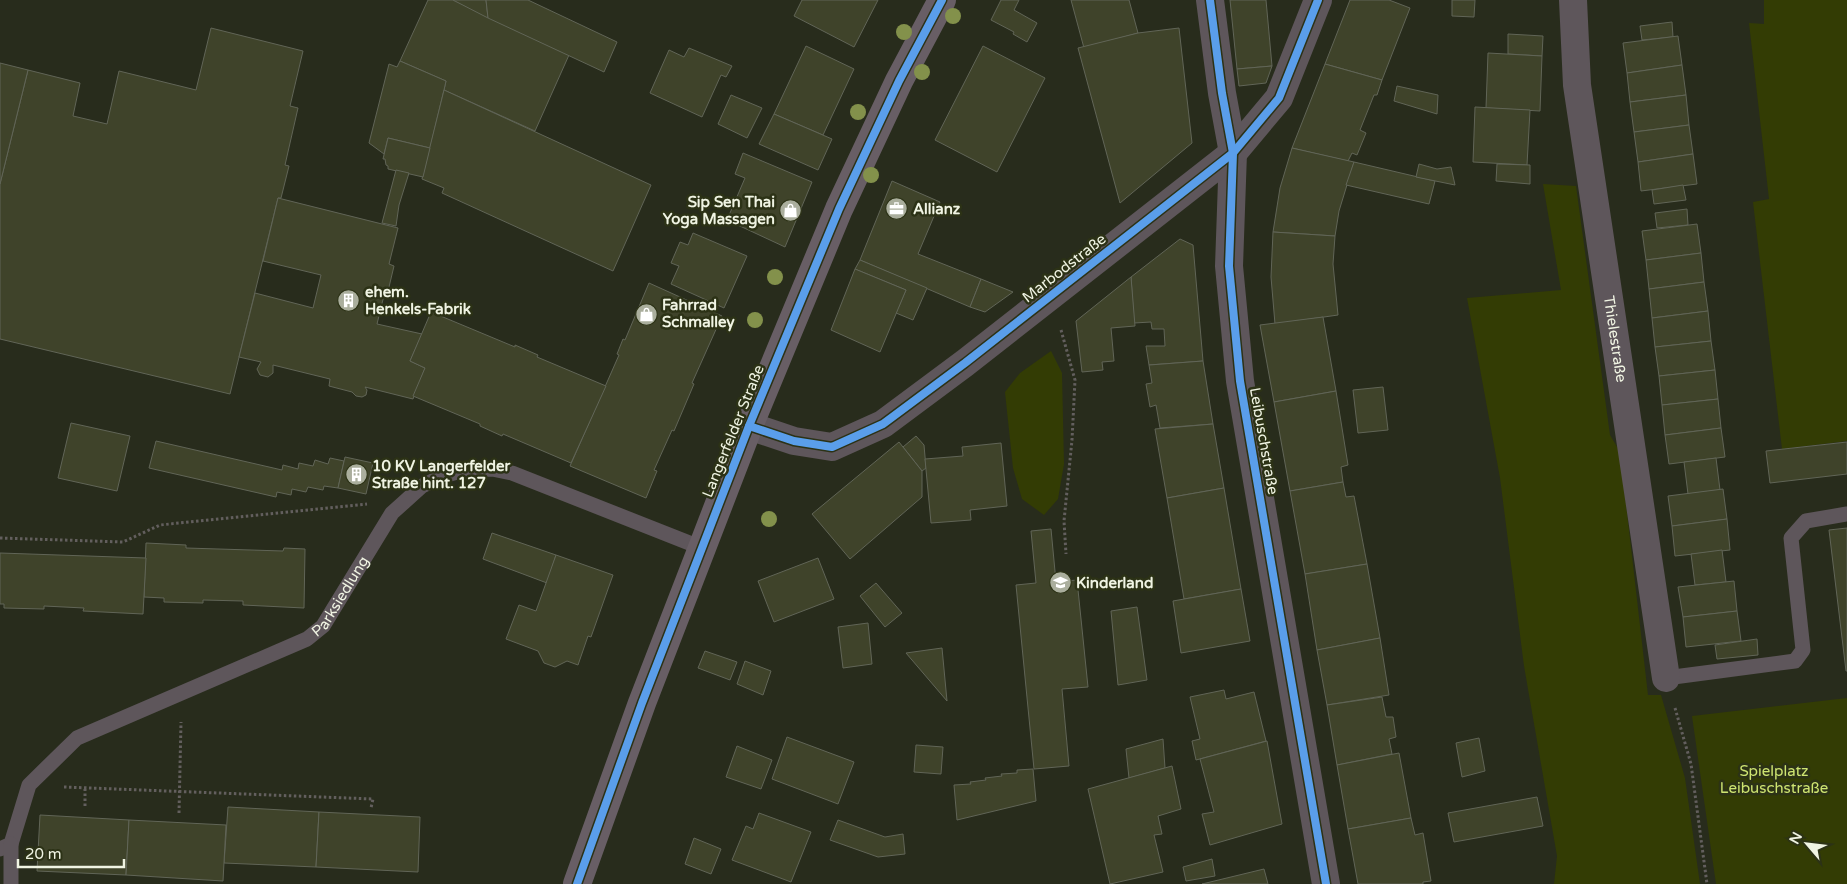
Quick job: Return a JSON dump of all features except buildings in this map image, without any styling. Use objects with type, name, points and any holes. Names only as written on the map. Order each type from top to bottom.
[{"type":"main road","name":"Langerfelder Straße","points":[[577,884],[639,712],[750,426],[856,170],[899,81],[942,0]]},
{"type":"street","name":"Leibuschstraße","points":[[1210,0],[1222,93],[1233,153],[1229,266],[1240,381],[1326,884]]},
{"type":"street","name":"Marbodstraße","points":[[750,426],[794,441],[832,447],[882,424],[965,363],[1233,153],[1279,98],[1318,0]]},
{"type":"street","name":"Thielestraße","points":[[1573,0],[1577,85],[1666,678]]},
{"type":"lane","name":"Parksiedlung","points":[[10,884],[6,847],[29,785],[77,738],[307,639],[323,626],[392,513],[422,486],[443,476],[461,471],[492,469],[512,473],[702,548]]},
{"type":"lane","points":[[1666,678],[1795,662],[1803,650],[1791,538],[1806,521],[1847,514]]},
{"type":"path","points":[[1045,301],[1061,330],[1075,380],[1072,440],[1064,521],[1066,554]]},
{"type":"path","points":[[0,538],[123,542],[160,525],[366,504],[392,513]]},
{"type":"path","points":[[1666,678],[1691,764],[1707,884]]},
{"type":"path","points":[[179,813],[181,694]]},
{"type":"path","points":[[29,785],[85,789],[372,799],[371,808]]},
{"type":"path","points":[[85,789],[85,806]]},
{"type":"green space","points":[[1764,0],[1847,0],[1847,441],[1782,449],[1753,202],[1769,199],[1749,23],[1764,24]]},
{"type":"green space","points":[[1543,184],[1576,186],[1610,435],[1620,452],[1648,695],[1661,695],[1685,778],[1700,884],[1554,884],[1557,856],[1524,666],[1500,478],[1467,298],[1561,290]]},
{"type":"green space","points":[[1051,351],[1062,373],[1064,464],[1058,499],[1044,515],[1022,499],[1013,468],[1005,392],[1020,373]]},
{"type":"green space","name":"Spielplatz Leibuschstraße","points":[[1847,698],[1847,884],[1716,884],[1692,716]]},
{"type":"cycle path","points":[[577,884],[642,703],[749,426],[839,209],[899,81],[942,0]]},
{"type":"cycle path","points":[[1210,0],[1222,93],[1233,153],[1229,266],[1240,381],[1326,884]]},
{"type":"cycle path","points":[[749,426],[794,441],[832,447],[883,424],[965,363],[1233,153],[1279,98],[1318,0]]},
{"type":"place","name":"Allianz","points":[[897,209]]},
{"type":"place","name":"Sip Sen Thai Yoga Massagen","points":[[791,211]]},
{"type":"place","name":"ehem. Henkels-Fabrik","points":[[349,301]]},
{"type":"place","name":"Fahrrad Schmalley","points":[[646,314]]},
{"type":"place","name":"10 KV Langerfelder Straße hint. 127","points":[[356,475]]},
{"type":"place","name":"Kinderland","points":[[1060,583]]}]
